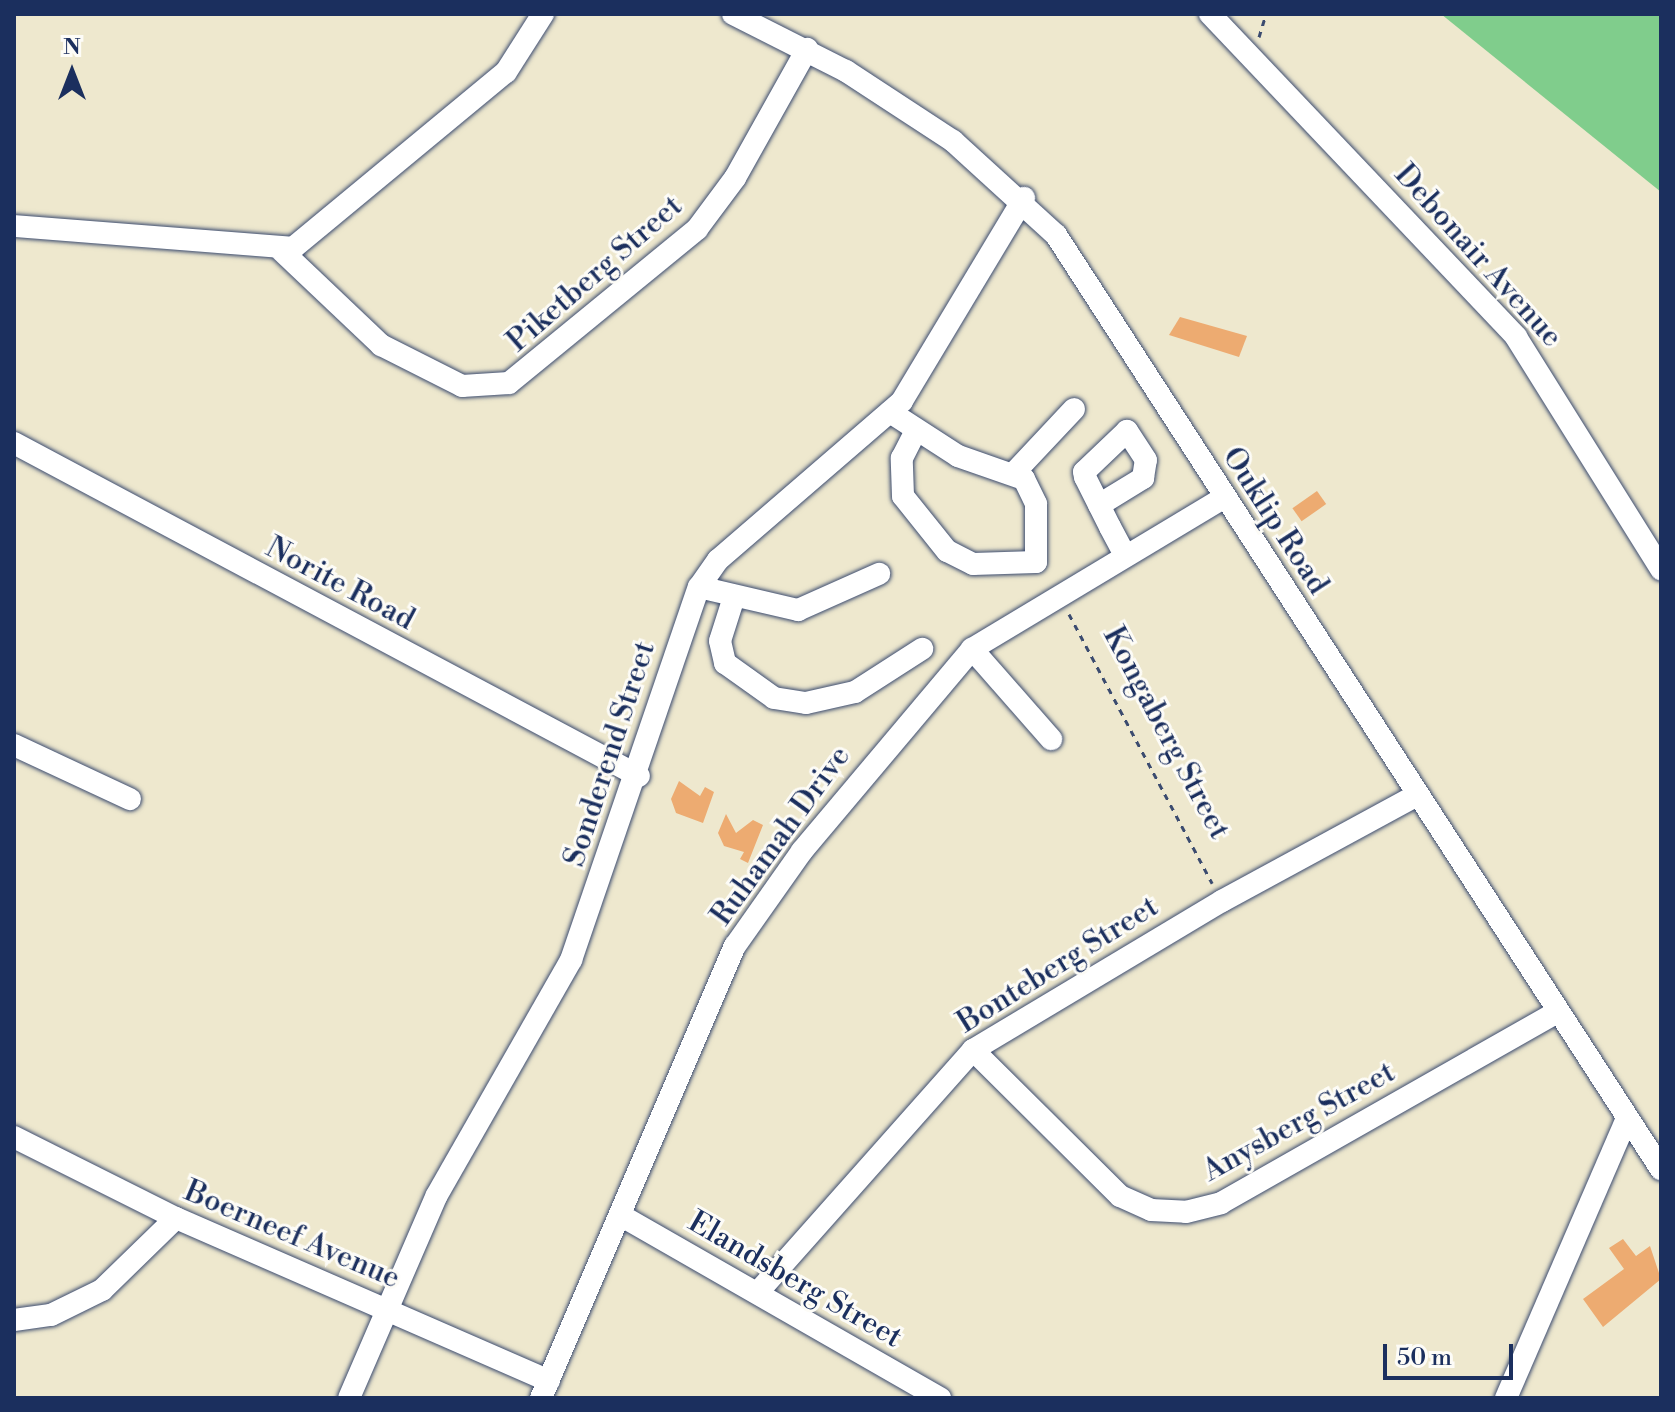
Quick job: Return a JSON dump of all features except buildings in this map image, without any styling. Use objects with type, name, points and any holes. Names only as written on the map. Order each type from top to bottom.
[{"type":"street","points":[[14,226],[282,251],[312,238],[506,72],[543,14]]},
{"type":"street","name":"Ouklip Road","points":[[733,14],[807,49],[953,141],[1024,198],[1069,253],[1554,1014],[1661,1169]]},
{"type":"street","name":"Debonair Avenue","points":[[1210,14],[1254,56],[1516,337],[1661,569]]},
{"type":"street","name":"Piketberg Street","points":[[282,251],[381,345],[451,382],[495,388],[529,372],[697,229],[735,178],[807,49]]},
{"type":"street","name":"Sonderend Street","points":[[349,1398],[437,1195],[559,986],[639,776],[699,587],[718,560],[890,412],[933,358],[1024,198]]},
{"type":"street","points":[[1013,474],[1074,409]]},
{"type":"street","points":[[890,412],[958,456],[1013,474],[1036,504],[1036,562],[960,560],[903,496],[902,458],[916,430]]},
{"type":"street","name":"Norite Road","points":[[14,443],[639,776]]},
{"type":"street","name":"Ruhamah Drive","points":[[545,1389],[735,946],[905,720],[972,649],[1058,593],[1225,497]]},
{"type":"street","points":[[1099,505],[1125,555]]},
{"type":"street","points":[[699,587],[770,609],[810,609],[879,574]]},
{"type":"street","points":[[734,597],[720,641],[725,663],[774,698],[806,703],[855,692],[922,649]]},
{"type":"street","points":[[972,649],[1051,739]]},
{"type":"street","points":[[14,745],[130,799]]},
{"type":"street","name":"Bonteberg Street","points":[[759,1291],[973,1050],[1222,901],[1415,796]]},
{"type":"street","name":"Anysberg Street","points":[[973,1050],[1120,1196],[1151,1210],[1186,1212],[1221,1203],[1554,1014]]},
{"type":"street","points":[[1506,1398],[1626,1121]]},
{"type":"street","name":"Boerneef Avenue","points":[[14,1137],[176,1218],[387,1308],[545,1389]]},
{"type":"street","name":"Elandsberg Street","points":[[620,1215],[759,1291],[940,1398]]},
{"type":"street","points":[[14,1320],[51,1315],[102,1290],[176,1218]]},
{"type":"path","points":[[1254,56],[1266,14]]},
{"type":"path","name":"Kongaberg Street","points":[[1058,593],[1222,901]]},
{"type":"green space","points":[[1441,14],[1661,14],[1661,192]]}]
